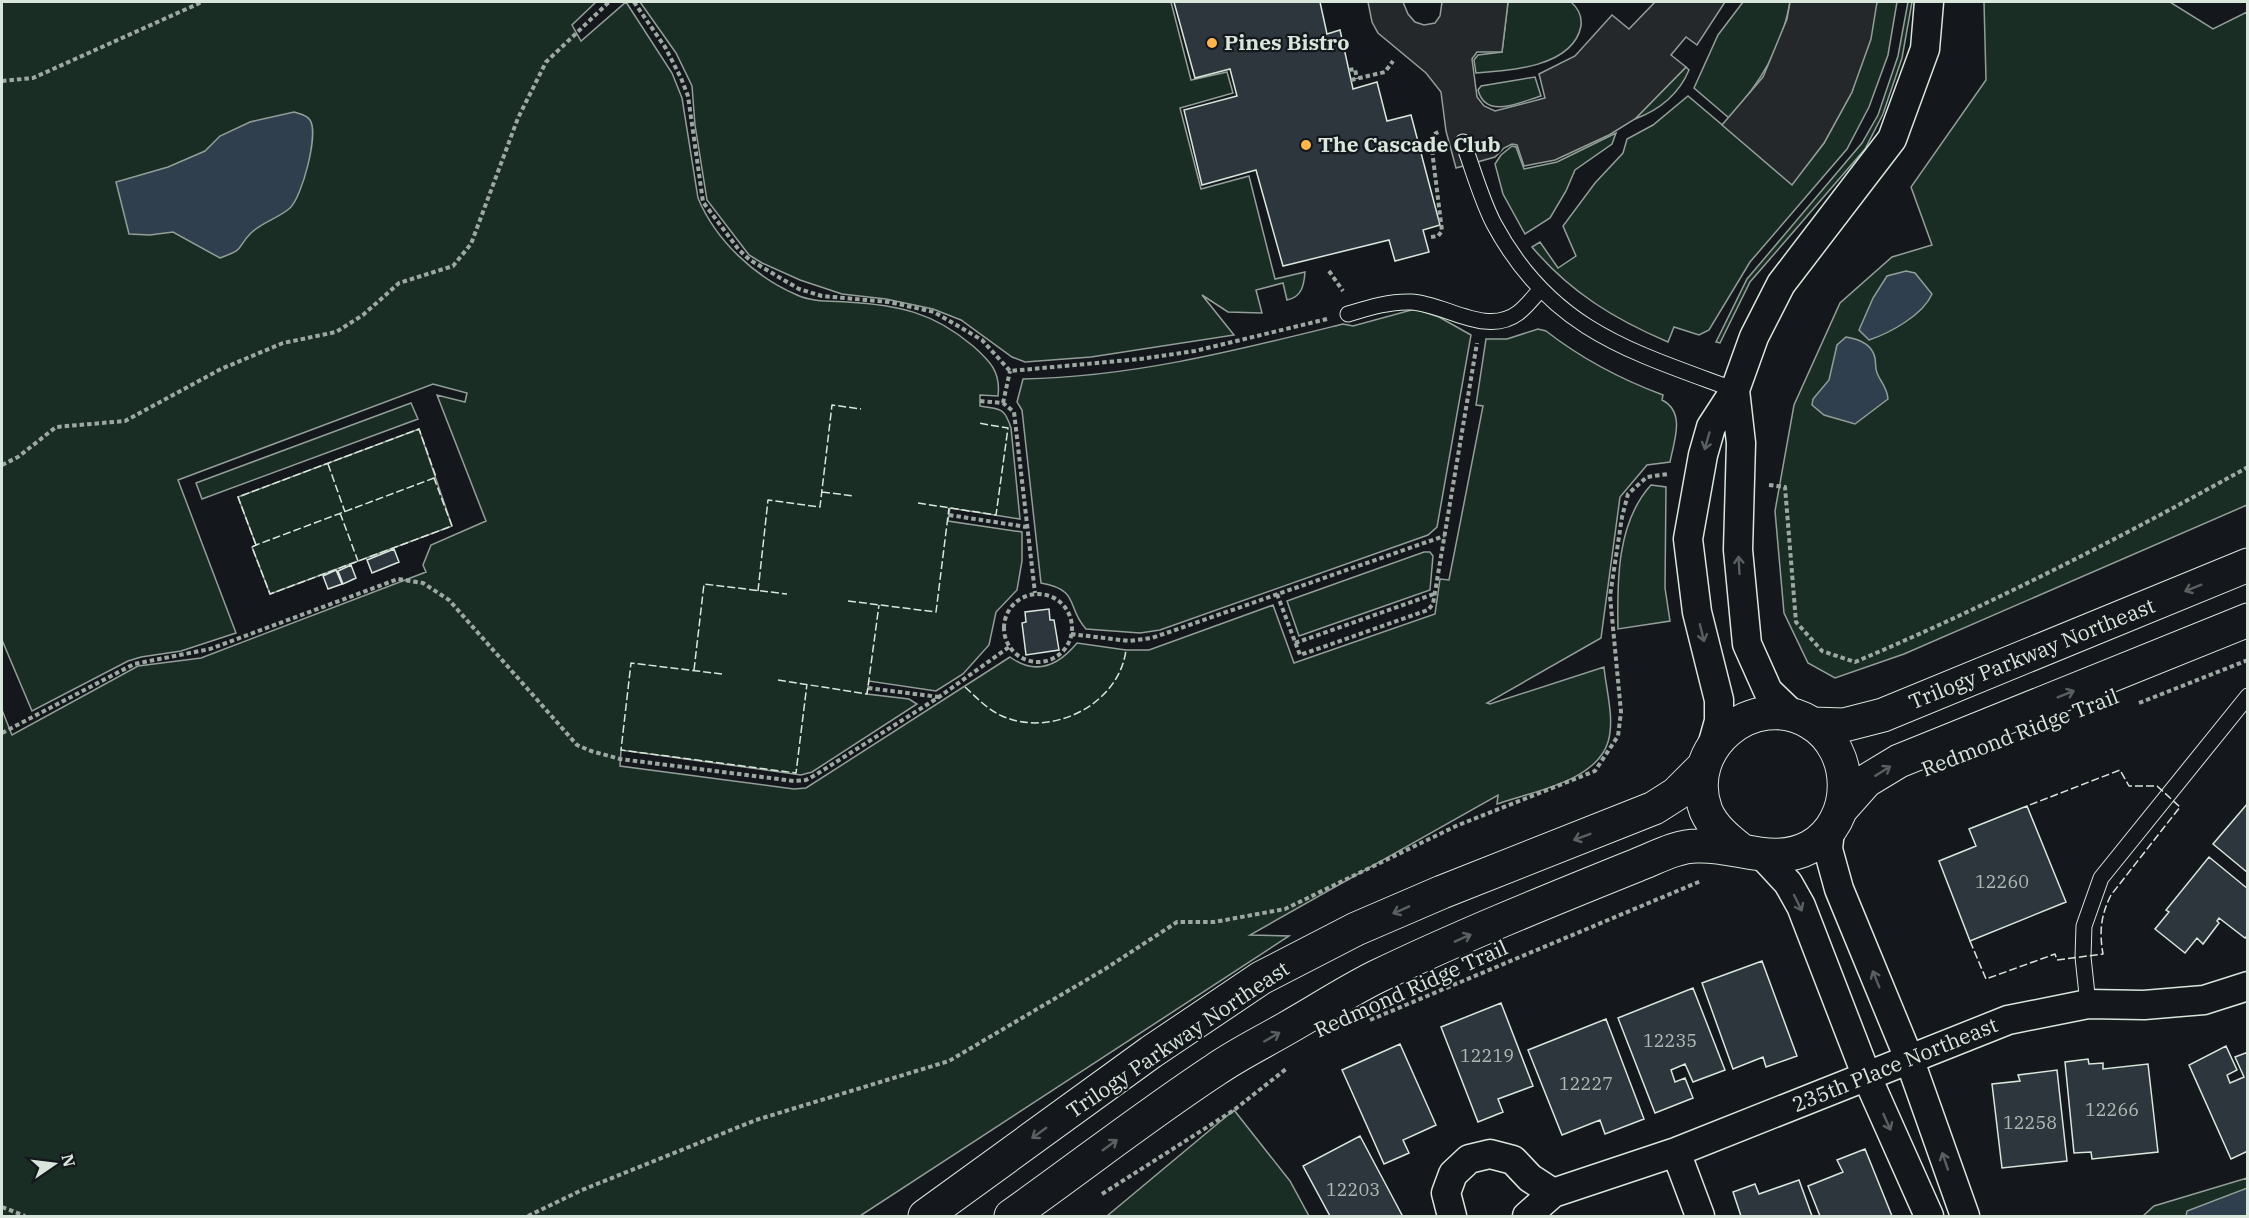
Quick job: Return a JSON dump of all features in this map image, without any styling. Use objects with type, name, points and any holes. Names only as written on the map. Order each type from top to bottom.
[{"type":"street","points":[[1929,2],[1925,49],[1892,139],[1781,284],[1754,337],[1735,390],[1711,427],[1703,455],[1688,539],[1697,612],[1719,700],[1719,721],[1701,790],[1707,812],[1720,833],[1751,853],[1788,883],[1801,906],[1868,1077],[1929,1216]]},
{"type":"street","points":[[1735,390],[1741,443],[1738,550],[1747,644],[1768,691],[1829,739],[1840,759],[1845,783],[1828,849],[1839,889],[1910,1061],[1965,1216]]},
{"type":"street","name":"Trilogy Parkway Northeast","points":[[1802,719],[1844,725],[1883,715],[2247,565]]},
{"type":"street","points":[[1011,1216],[1216,1069],[1375,978],[1528,909],[1670,851],[1696,845],[1751,853],[1788,855],[1803,849],[1836,819],[1866,781],[1899,761],[2245,627]]},
{"type":"street","points":[[1708,757],[1727,729],[1746,717],[1769,712],[1802,719]]},
{"type":"street","name":"Trilogy Parkway Northeast","points":[[925,1216],[1151,1052],[1262,978],[1356,929],[1442,892],[1654,808],[1676,794],[1708,757]]},
{"type":"street","name":"235th Place Northeast","points":[[1527,1216],[1553,1193],[1676,1152],[1910,1061],[2008,1020],[2088,1004],[2144,1005],[2204,1000],[2247,986]]},
{"type":"street","points":[[1676,1152],[1700,1216]]},
{"type":"street","points":[[1452,1216],[1446,1192],[1453,1174],[1468,1159],[1490,1154],[1513,1160],[1530,1178],[1553,1193]]},
{"type":"lane","points":[[1463,142],[1494,223],[1540,290],[1566,313],[1624,349],[1735,390]]},
{"type":"lane","points":[[1348,314],[1384,304],[1412,302],[1480,321],[1516,315],[1540,290]]},
{"type":"lane","points":[[2088,1004],[2083,957],[2085,926],[2101,878],[2247,696]]},
{"type":"path","points":[[2,81],[33,78],[202,2]]},
{"type":"path","points":[[2,465],[18,457],[56,427],[125,421],[221,369],[283,344],[336,332],[363,315],[399,283],[453,266],[471,244],[518,118],[539,72],[609,2]]},
{"type":"path","points":[[634,2],[665,47],[684,87],[703,202],[739,250],[750,260],[799,289],[822,296],[889,302],[934,312],[981,340],[1010,371]]},
{"type":"path","points":[[1350,80],[1385,72],[1393,61]]},
{"type":"path","points":[[1349,70],[1355,69],[1357,79]]},
{"type":"path","points":[[1431,237],[1438,236],[1442,231],[1432,135],[1442,131]]},
{"type":"path","points":[[1010,371],[1140,359],[1196,351],[1348,314]]},
{"type":"path","points":[[1277,594],[1300,655],[1422,613],[1433,603],[1480,321]]},
{"type":"path","points":[[1003,403],[1010,371]]},
{"type":"path","points":[[980,401],[1003,403],[1014,412],[1035,593]]},
{"type":"path","points":[[1765,485],[1785,487],[1796,622],[1822,651],[1855,662],[1950,622],[2156,518],[2247,467]]},
{"type":"path","points":[[528,1216],[582,1190],[756,1120],[949,1061],[1105,969],[1177,922],[1214,922],[1285,909],[1455,826],[1595,771],[1618,736],[1621,712],[1610,596],[1628,494],[1647,477],[1662,473],[1675,475]]},
{"type":"path","points":[[949,515],[1027,527]]},
{"type":"path","points":[[1071,634],[1129,641],[1152,638],[1445,536]]},
{"type":"path","points":[[2,733],[134,664],[210,649],[398,579],[423,583],[449,600],[578,745],[620,759],[794,781],[806,780],[939,697],[1008,647]]},
{"type":"path","points":[[1035,593],[1053,597],[1063,603],[1072,623],[1071,634],[1060,654],[1050,660],[1027,661],[1008,647],[1003,624],[1006,614],[1021,597],[1035,593]]},
{"type":"path","points":[[1295,643],[1434,594]]},
{"type":"path","name":"Redmond Ridge Trail","points":[[2134,704],[2247,660]]},
{"type":"path","points":[[868,688],[939,697]]},
{"type":"path","name":"Redmond Ridge Trail","points":[[1363,1024],[1708,879]]},
{"type":"path","points":[[1094,1200],[1234,1110],[1290,1066]]},
{"type":"path","points":[[2,1207],[25,1216]]},
{"type":"green space","points":[[2,2],[596,2],[572,25],[581,41],[626,2],[672,73],[682,98],[698,198],[715,229],[738,256],[766,278],[809,299],[883,305],[929,318],[958,334],[989,362],[998,380],[998,396],[980,395],[980,406],[1003,412],[1011,428],[1020,519],[950,508],[948,521],[1022,532],[1022,561],[1017,590],[996,612],[989,645],[963,674],[936,691],[869,681],[867,694],[909,699],[917,704],[812,772],[801,775],[621,750],[620,766],[794,789],[806,788],[1010,657],[1020,663],[1038,667],[1054,663],[1077,643],[1126,650],[1149,650],[1273,605],[1294,663],[1435,614],[1440,579],[1449,580],[1483,406],[1476,405],[1486,339],[1507,339],[1538,329],[1546,331],[1573,351],[1602,367],[1663,395],[1662,400],[1669,405],[1676,419],[1676,436],[1670,462],[1647,465],[1620,497],[1601,638],[1487,703],[1490,704],[1604,667],[1611,724],[1608,742],[1601,756],[1576,776],[1543,790],[1497,804],[1498,795],[1250,935],[1289,936],[860,1216],[2,1216],[2,710],[12,735],[138,666],[201,658],[426,572],[423,565],[431,545],[486,521],[437,395],[465,402],[467,393],[433,384],[178,480],[236,633],[181,651],[128,661],[32,711],[2,640]]},
{"type":"green space","points":[[640,2],[1171,2],[1191,80],[1227,72],[1233,93],[1180,108],[1201,189],[1249,176],[1275,279],[1305,272],[1301,290],[1296,296],[1287,300],[1283,283],[1256,290],[1262,313],[1228,312],[1202,295],[1234,335],[1091,357],[1025,362],[1012,357],[961,320],[933,309],[886,299],[842,294],[800,280],[749,255],[707,200],[695,125],[692,86],[676,53]]},
{"type":"green space","points":[[1508,2],[1571,2],[1578,10],[1581,19],[1576,40],[1566,50],[1538,64],[1505,71],[1476,73],[1474,60],[1478,55],[1502,52]]},
{"type":"green space","points":[[1743,2],[1790,2],[1781,35],[1768,64],[1750,92],[1729,118],[1694,88],[1718,35]]},
{"type":"green space","points":[[1877,2],[1897,2],[1888,55],[1869,107],[1847,149],[1750,262],[1709,330],[1699,335],[1674,327],[1668,342],[1648,333],[1611,314],[1577,291],[1532,247],[1540,242],[1558,268],[1576,256],[1563,226],[1595,183],[1623,153],[1627,139],[1653,125],[1688,96],[1792,184],[1824,143],[1852,92]]},
{"type":"green space","points":[[1908,2],[1912,2],[1902,58],[1883,114],[1865,149],[1750,282],[1720,343],[1716,342],[1747,279],[1862,143],[1878,115],[1898,56]]},
{"type":"green space","points":[[1984,2],[2170,2],[2213,29],[2247,12],[2247,505],[1904,654],[1835,678],[1808,663],[1784,613],[1775,511],[1794,405],[1840,303],[1892,257],[1932,245],[1911,187],[1986,80]]},
{"type":"green space","points":[[1686,67],[1689,70],[1685,79],[1674,94],[1660,106],[1635,119]]},
{"type":"green space","points":[[1535,77],[1541,96],[1514,105],[1496,107],[1488,104],[1482,99],[1478,90],[1481,86]]},
{"type":"green space","points":[[1616,133],[1612,144],[1575,170],[1550,218],[1525,234],[1503,194],[1495,164],[1501,155],[1512,146],[1516,147],[1524,169],[1557,162]]},
{"type":"green space","points":[[1415,309],[1439,317],[1471,335],[1437,527],[1428,535],[1160,630],[1140,633],[1086,629],[1076,614],[1068,595],[1054,586],[1041,583],[1022,410],[1017,402],[1023,379],[1145,368],[1343,324],[1353,326]]},
{"type":"green space","points":[[411,403],[418,419],[202,499],[196,483]]},
{"type":"green space","points":[[419,429],[452,526],[270,594],[252,547],[256,545],[238,497]]},
{"type":"green space","points":[[1651,485],[1666,487],[1665,588],[1670,621],[1618,629],[1619,572],[1625,534],[1631,516]]},
{"type":"green space","points":[[1424,552],[1430,552],[1433,556],[1430,590],[1299,636],[1287,601]]},
{"type":"green space","points":[[1234,1110],[1290,1181],[1309,1216],[1107,1216]]},
{"type":"green space","points":[[2247,1178],[2247,1216],[2143,1216],[2154,1206]]},
{"type":"shaded area","points":[[1368,2],[1403,2],[1408,14],[1415,22],[1424,25],[1435,23],[1440,16],[1442,2],[1508,2],[1502,52],[1477,52],[1472,59],[1477,97],[1484,106],[1495,111],[1545,98],[1539,74],[1575,56],[1612,15],[1629,29],[1655,2],[1725,2],[1697,45],[1686,37],[1671,55],[1686,67],[1635,119],[1609,135],[1555,160],[1524,166],[1517,145],[1512,144],[1495,157],[1456,168],[1446,131],[1441,92],[1426,73],[1378,33],[1372,22]]},
{"type":"shaded area","points":[[1790,2],[1877,2],[1871,39],[1852,92],[1824,143],[1792,185],[1722,125],[1763,77],[1787,19]]},
{"type":"water","points":[[294,112],[307,116],[312,127],[308,165],[295,202],[281,215],[255,229],[237,250],[220,258],[173,232],[150,235],[129,234],[116,182],[168,167],[205,151],[220,136],[250,122]]},
{"type":"water","points":[[1906,271],[1915,273],[1932,294],[1928,302],[1914,316],[1896,328],[1869,340],[1859,330],[1873,298],[1887,276]]},
{"type":"water","points":[[1846,337],[1860,341],[1871,349],[1877,373],[1888,399],[1855,424],[1824,415],[1812,405],[1813,399],[1829,380],[1837,345]]},
{"type":"water","points":[[2247,1188],[2247,1216],[2186,1216],[2187,1211]]},
{"type":"building","name":"The Cascade Club","points":[[1174,2],[1320,2],[1327,34],[1340,30],[1353,89],[1377,82],[1387,121],[1411,115],[1440,225],[1423,230],[1429,252],[1395,261],[1389,240],[1283,266],[1256,170],[1202,185],[1184,110],[1237,96],[1230,69],[1195,78]]},
{"type":"building","points":[[394,549],[399,562],[372,573],[367,560]]},
{"type":"building","points":[[351,565],[356,578],[343,584],[338,571]]},
{"type":"building","points":[[336,570],[342,584],[328,589],[323,576]]},
{"type":"building","points":[[1049,609],[1050,620],[1054,620],[1059,650],[1026,655],[1022,623],[1026,622],[1025,612]]},
{"type":"building","points":[[2248,803],[2248,873],[2213,844]]},
{"type":"building","points":[[2027,806],[2066,902],[1970,941],[1939,861],[1976,846],[1969,829]]},
{"type":"building","points":[[2209,857],[2248,889],[2248,935],[2245,938],[2219,918],[2217,921],[2219,923],[2203,944],[2197,938],[2185,953],[2155,929],[2169,912],[2166,910]]},
{"type":"building","points":[[1762,961],[1797,1056],[1766,1067],[1763,1057],[1733,1069],[1702,983]]},
{"type":"building","points":[[1693,988],[1725,1070],[1693,1082],[1685,1064],[1671,1070],[1675,1082],[1685,1078],[1693,1098],[1655,1113],[1618,1018]]},
{"type":"building","points":[[1501,1003],[1533,1086],[1498,1099],[1503,1112],[1478,1122],[1441,1027]]},
{"type":"building","points":[[1606,1019],[1644,1119],[1605,1134],[1600,1120],[1562,1135],[1528,1050]]},
{"type":"building","points":[[1400,1044],[1436,1125],[1403,1140],[1409,1153],[1384,1164],[1342,1070]]},
{"type":"building","points":[[2226,1046],[2237,1070],[2227,1075],[2230,1083],[2244,1077],[2235,1057],[2248,1052],[2248,1151],[2231,1159],[2189,1065]]},
{"type":"building","points":[[2088,1059],[2089,1064],[2103,1063],[2103,1069],[2148,1064],[2158,1152],[2092,1159],[2091,1152],[2074,1153],[2065,1062]]},
{"type":"building","points":[[2057,1070],[2067,1161],[2002,1168],[1992,1084],[2020,1081],[2018,1075]]},
{"type":"building","points":[[1360,1136],[1402,1215],[1330,1216],[1303,1166]]},
{"type":"building","points":[[1865,1149],[1892,1216],[1820,1216],[1808,1186],[1843,1172],[1837,1160]]},
{"type":"building","points":[[1799,1180],[1812,1216],[1741,1216],[1733,1192],[1755,1184],[1759,1194]]},
{"type":"fence","points":[[758,591],[768,500],[820,507],[832,405],[861,409]]},
{"type":"fence","points":[[918,503],[996,515],[1008,428],[978,423]]},
{"type":"fence","points":[[256,545],[238,497],[419,429],[436,477],[434,478],[452,526],[270,594],[252,547],[434,478]]},
{"type":"fence","points":[[328,464],[345,512]]},
{"type":"fence","points":[[822,492],[854,496]]},
{"type":"fence","points":[[848,601],[936,612],[949,508]]},
{"type":"fence","points":[[340,513],[358,561]]},
{"type":"fence","points":[[694,670],[704,584],[787,594]]},
{"type":"fence","points":[[778,680],[867,694],[879,605]]},
{"type":"fence","points":[[965,687],[987,707],[1002,716],[1021,722],[1041,723],[1061,719],[1080,712],[1097,701],[1111,687],[1121,670],[1126,650]]},
{"type":"fence","points":[[722,674],[631,663],[621,750],[796,773],[807,684]]},
{"type":"fence","points":[[1970,941],[1986,979],[2055,954],[2057,960],[2103,954],[2102,923],[2111,895],[2180,807],[2157,786],[2129,786],[2120,770],[2027,806]]},
{"type":"place","name":"Pines Bistro","points":[[1212,43]]},
{"type":"place","name":"The Cascade Club","points":[[1306,145]]}]
